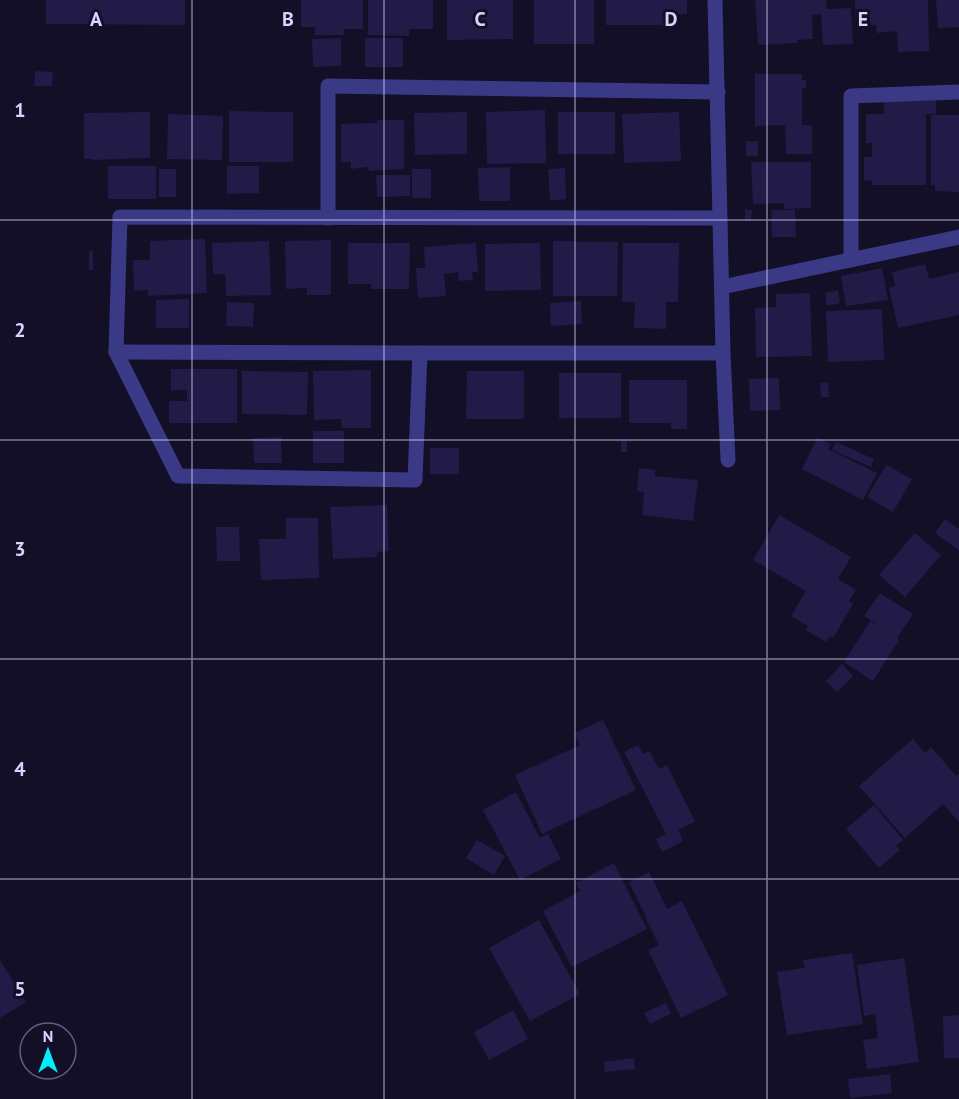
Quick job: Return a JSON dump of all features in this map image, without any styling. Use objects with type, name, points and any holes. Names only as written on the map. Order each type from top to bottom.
[{"type":"street","points":[[715,0],[723,353],[728,460]]},
{"type":"street","points":[[328,218],[328,86],[718,92]]},
{"type":"street","points":[[851,260],[850,96],[959,92]]},
{"type":"street","points":[[420,352],[415,480],[178,476],[116,352],[120,217],[720,218]]},
{"type":"street","points":[[722,287],[959,237]]},
{"type":"street","points":[[116,352],[723,353]]},
{"type":"building","points":[[46,0],[185,0],[185,25],[46,24]]},
{"type":"building","points":[[301,0],[363,0],[363,29],[344,29],[344,35],[315,35],[315,27],[301,27]]},
{"type":"building","points":[[368,0],[433,0],[433,29],[409,29],[409,36],[368,35]]},
{"type":"building","points":[[447,0],[513,0],[513,39],[447,40]]},
{"type":"building","points":[[534,0],[594,0],[594,44],[534,44]]},
{"type":"building","points":[[606,0],[687,0],[687,14],[672,15],[672,25],[606,25]]},
{"type":"building","points":[[755,0],[826,0],[827,9],[851,8],[853,44],[823,45],[821,14],[812,15],[813,39],[797,40],[797,43],[758,45]]},
{"type":"building","points":[[855,0],[928,0],[929,51],[898,52],[897,31],[877,33],[876,25],[856,25]]},
{"type":"building","points":[[936,0],[959,0],[959,27],[938,28]]},
{"type":"building","points":[[341,38],[341,66],[313,67],[312,39]]},
{"type":"building","points":[[365,38],[403,38],[403,67],[365,67]]},
{"type":"building","points":[[35,71],[53,72],[52,86],[34,86]]},
{"type":"building","points":[[755,74],[802,74],[802,80],[806,80],[806,88],[802,88],[802,125],[812,125],[812,154],[786,154],[785,125],[755,126]]},
{"type":"building","points":[[936,100],[936,114],[926,114],[926,185],[872,185],[872,180],[864,181],[864,157],[872,157],[872,143],[866,143],[866,114],[884,114],[884,101]]},
{"type":"building","points":[[545,110],[546,163],[487,164],[486,112]]},
{"type":"building","points":[[229,111],[293,112],[293,162],[229,162]]},
{"type":"building","points":[[150,112],[150,158],[84,159],[84,113]]},
{"type":"building","points":[[467,112],[467,154],[415,155],[414,113]]},
{"type":"building","points":[[558,112],[615,112],[615,154],[558,154]]},
{"type":"building","points":[[679,112],[681,161],[624,163],[622,114]]},
{"type":"building","points":[[168,114],[223,116],[222,160],[167,159]]},
{"type":"building","points":[[931,115],[959,115],[959,192],[935,191],[935,185],[931,185]]},
{"type":"building","points":[[377,120],[404,120],[404,169],[369,171],[368,167],[351,169],[351,162],[341,162],[341,124],[377,123]]},
{"type":"building","points":[[746,141],[758,141],[758,156],[746,156]]},
{"type":"building","points":[[751,162],[811,162],[811,208],[784,209],[784,203],[753,204]]},
{"type":"building","points":[[108,166],[156,166],[156,199],[108,199]]},
{"type":"building","points":[[227,166],[259,166],[259,193],[227,194]]},
{"type":"building","points":[[510,167],[510,201],[479,201],[478,168]]},
{"type":"building","points":[[565,168],[566,199],[550,201],[548,169]]},
{"type":"building","points":[[159,169],[176,169],[176,197],[159,197]]},
{"type":"building","points":[[412,169],[431,169],[431,198],[412,198]]},
{"type":"building","points":[[376,175],[410,175],[410,196],[377,197]]},
{"type":"building","points":[[745,209],[752,210],[751,221],[745,221]]},
{"type":"building","points":[[771,210],[795,210],[796,237],[772,237]]},
{"type":"building","points":[[205,239],[207,293],[148,296],[148,290],[134,291],[133,260],[150,260],[150,241]]},
{"type":"building","points":[[331,240],[331,295],[307,295],[307,288],[286,289],[285,241]]},
{"type":"building","points":[[269,241],[271,295],[226,296],[225,274],[213,274],[212,243]]},
{"type":"building","points":[[553,241],[618,242],[617,296],[553,296]]},
{"type":"building","points":[[348,243],[410,243],[409,289],[371,289],[371,284],[348,284]]},
{"type":"building","points":[[476,243],[478,272],[472,272],[473,280],[459,281],[458,272],[444,274],[446,296],[418,298],[416,268],[425,268],[424,247]]},
{"type":"building","points":[[540,243],[541,290],[485,291],[485,244]]},
{"type":"building","points":[[623,243],[679,243],[678,302],[666,302],[666,329],[634,328],[635,302],[622,302]]},
{"type":"building","points":[[89,251],[93,251],[93,270],[89,270]]},
{"type":"building","points":[[925,264],[929,279],[959,272],[959,315],[898,328],[889,288],[895,286],[892,272]]},
{"type":"building","points":[[882,268],[888,300],[846,306],[841,276]]},
{"type":"building","points":[[838,290],[840,303],[827,306],[825,293]]},
{"type":"building","points":[[810,293],[812,356],[756,357],[755,308],[776,307],[776,294]]},
{"type":"building","points":[[189,299],[189,328],[156,328],[156,300]]},
{"type":"building","points":[[581,301],[582,324],[551,326],[550,303]]},
{"type":"building","points":[[227,302],[254,303],[253,327],[226,326]]},
{"type":"building","points":[[882,309],[884,360],[828,362],[826,311]]},
{"type":"building","points":[[171,369],[237,369],[237,423],[169,423],[169,401],[187,401],[187,390],[171,390]]},
{"type":"building","points":[[371,370],[371,428],[342,428],[341,419],[314,420],[313,371]]},
{"type":"building","points":[[242,371],[308,372],[307,415],[242,414]]},
{"type":"building","points":[[467,371],[524,371],[524,419],[466,419]]},
{"type":"building","points":[[559,373],[621,373],[621,418],[559,418]]},
{"type":"building","points":[[779,378],[780,410],[750,411],[749,379]]},
{"type":"building","points":[[629,380],[687,380],[687,429],[671,429],[671,423],[629,423]]},
{"type":"building","points":[[828,382],[829,397],[821,397],[820,383]]},
{"type":"building","points":[[313,431],[344,431],[344,463],[313,463]]},
{"type":"building","points":[[281,437],[282,463],[254,463],[253,438]]},
{"type":"building","points":[[817,438],[831,444],[828,449],[877,473],[863,500],[802,469]]},
{"type":"building","points":[[621,441],[627,441],[627,452],[621,452]]},
{"type":"building","points":[[836,442],[874,459],[871,467],[832,450]]},
{"type":"building","points":[[430,448],[459,448],[459,474],[430,474]]},
{"type":"building","points":[[886,465],[912,479],[893,512],[867,497]]},
{"type":"building","points":[[639,468],[656,470],[654,476],[698,480],[693,521],[642,515],[644,492],[637,491]]},
{"type":"building","points":[[387,505],[389,551],[377,552],[377,557],[333,559],[330,507]]},
{"type":"building","points":[[779,515],[851,557],[838,579],[856,590],[849,601],[853,604],[833,638],[830,636],[826,642],[806,630],[808,626],[791,616],[806,591],[753,560]]},
{"type":"building","points":[[286,518],[318,518],[319,578],[261,580],[259,539],[286,539]]},
{"type":"building","points":[[945,519],[959,529],[959,550],[935,533]]},
{"type":"building","points":[[216,527],[239,527],[240,561],[217,561]]},
{"type":"building","points":[[915,533],[941,555],[905,597],[879,575]]},
{"type":"building","points":[[880,593],[913,614],[873,681],[844,662],[870,621],[883,628],[864,616]]},
{"type":"building","points":[[842,664],[853,676],[837,692],[826,681]]},
{"type":"building","points":[[603,720],[636,790],[542,834],[515,775],[580,745],[574,733]]},
{"type":"building","points":[[913,739],[925,753],[931,747],[956,776],[959,774],[959,822],[943,804],[905,838],[859,786]]},
{"type":"building","points":[[638,745],[643,754],[649,751],[659,769],[667,765],[695,822],[678,830],[683,841],[662,852],[656,839],[666,834],[624,752]]},
{"type":"building","points":[[516,792],[540,838],[548,834],[561,859],[520,880],[483,810]]},
{"type":"building","points":[[874,805],[903,840],[896,846],[900,850],[879,868],[846,829]]},
{"type":"building","points":[[477,840],[505,856],[494,875],[466,858]]},
{"type":"building","points":[[614,863],[647,929],[572,967],[543,911],[580,891],[576,883]]},
{"type":"building","points":[[649,872],[667,909],[682,901],[728,995],[681,1018],[648,950],[659,945],[629,882]]},
{"type":"building","points":[[539,920],[580,994],[530,1021],[489,948]]},
{"type":"building","points":[[852,953],[863,1024],[787,1035],[777,972],[805,968],[803,960]]},
{"type":"building","points":[[904,958],[919,1062],[867,1069],[863,1040],[878,1038],[875,1014],[864,1016],[857,965]]},
{"type":"building","points":[[0,960],[26,1002],[0,1018]]},
{"type":"building","points":[[666,1003],[671,1014],[650,1024],[644,1013]]},
{"type":"building","points":[[513,1010],[528,1039],[489,1060],[474,1032]]},
{"type":"building","points":[[959,1015],[959,1058],[944,1058],[943,1016]]},
{"type":"building","points":[[634,1058],[635,1069],[605,1072],[604,1062]]},
{"type":"building","points":[[890,1074],[892,1093],[850,1098],[848,1079]]}]
